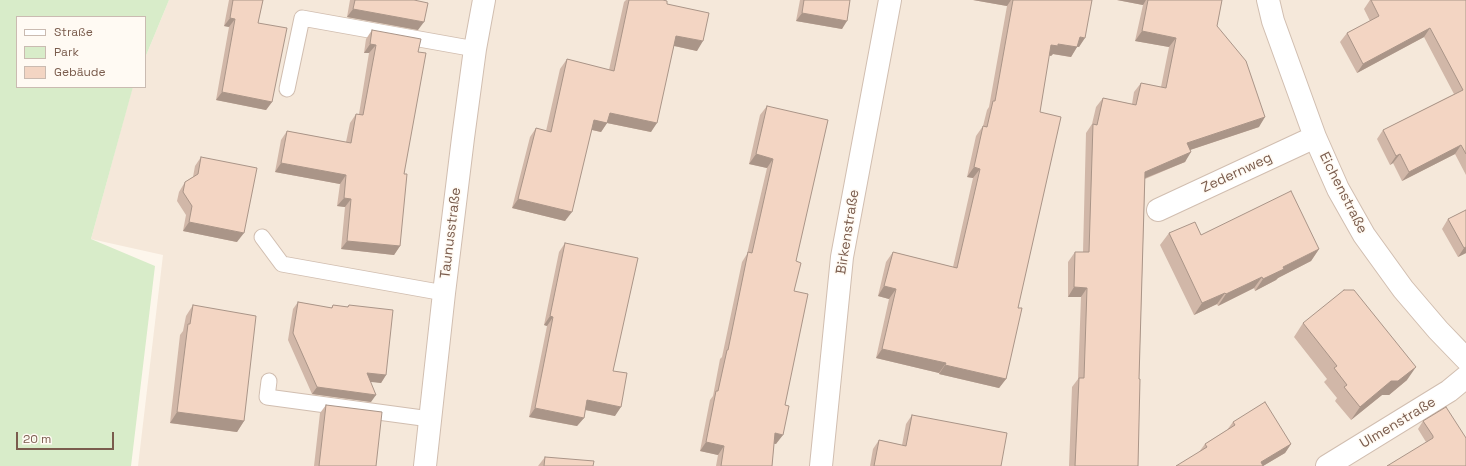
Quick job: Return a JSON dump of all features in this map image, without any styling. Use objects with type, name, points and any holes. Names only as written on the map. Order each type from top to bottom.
[{"type":"street","name":"Taunusstraße","points":[[425,466],[444,293],[475,49],[484,0]]},
{"type":"street","name":"Birkenstraße","points":[[821,466],[842,257],[890,0]]},
{"type":"street","name":"Eichenstraße","points":[[1268,0],[1273,22],[1315,137],[1338,189],[1364,235],[1403,289],[1438,330],[1466,359]]},
{"type":"street","name":"Zedernweg","points":[[1158,210],[1315,137]]},
{"type":"street","name":"Ulmenstraße","points":[[1327,466],[1449,392],[1466,377]]},
{"type":"lane","points":[[287,89],[302,18],[475,49]]},
{"type":"lane","points":[[262,237],[282,264],[444,293]]},
{"type":"lane","points":[[269,381],[267,397],[430,420]]},
{"type":"shaded area","points":[[169,0],[1466,0],[1466,466],[138,466],[163,255],[91,239],[133,88],[146,88],[146,56]]},
{"type":"green space","points":[[0,0],[169,0],[146,56],[146,16],[16,16],[16,88],[133,88],[91,239],[155,266],[131,466],[0,466]]},
{"type":"building","points":[[233,0],[263,0],[258,23],[287,28],[272,102],[222,92],[235,19],[230,18]]},
{"type":"building","points":[[355,0],[414,0],[428,3],[424,22],[353,9]]},
{"type":"building","points":[[629,0],[663,0],[667,1],[667,4],[709,13],[703,41],[676,36],[657,123],[610,113],[607,123],[594,120],[572,212],[518,199],[536,128],[551,132],[567,59],[614,71]]},
{"type":"building","points":[[804,0],[850,0],[847,21],[802,13]]},
{"type":"building","points":[[1013,0],[1092,0],[1085,38],[1080,37],[1077,47],[1058,44],[1058,46],[1051,45],[1040,112],[1061,117],[1018,308],[1022,308],[1006,379],[945,365],[946,363],[882,349],[896,289],[884,286],[893,252],[957,268],[980,169],[974,167],[983,126],[987,127],[993,101],[995,101]]},
{"type":"building","points":[[1148,0],[1222,0],[1217,26],[1246,61],[1265,117],[1187,143],[1191,152],[1145,172],[1138,466],[1075,466],[1079,378],[1084,378],[1087,288],[1074,287],[1075,252],[1089,252],[1093,124],[1097,125],[1103,98],[1136,105],[1141,83],[1166,88],[1176,38],[1142,31]]},
{"type":"building","points":[[1371,0],[1466,0],[1466,154],[1461,145],[1409,172],[1400,154],[1396,156],[1383,130],[1463,90],[1430,28],[1363,64],[1347,33],[1379,16]]},
{"type":"building","points":[[372,30],[421,39],[418,52],[426,53],[404,174],[407,174],[400,246],[347,241],[351,199],[344,198],[346,175],[281,163],[287,131],[351,143],[356,114],[363,115],[376,45],[370,44]]},
{"type":"building","points":[[767,106],[828,120],[796,261],[801,263],[794,291],[808,294],[785,405],[789,406],[783,435],[775,433],[772,466],[721,466],[724,446],[706,442],[716,391],[718,391],[728,350],[748,252],[752,253],[773,159],[756,154]]},
{"type":"building","points":[[201,157],[257,168],[244,233],[189,222],[192,206],[183,192],[185,182],[198,174]]},
{"type":"building","points":[[1291,191],[1319,249],[1263,279],[1262,277],[1226,294],[1225,293],[1202,303],[1169,233],[1195,222],[1201,235]]},
{"type":"building","points":[[1466,210],[1466,247],[1464,248],[1448,219]]},
{"type":"building","points":[[565,243],[638,258],[613,371],[627,373],[621,407],[587,400],[584,418],[535,408],[553,317],[550,316]]},
{"type":"building","points":[[1344,290],[1354,290],[1416,367],[1398,381],[1391,381],[1360,407],[1344,387],[1347,385],[1334,368],[1337,366],[1303,323]]},
{"type":"building","points":[[298,302],[332,308],[333,305],[348,307],[349,305],[393,310],[386,375],[367,373],[376,395],[317,387],[293,333]]},
{"type":"building","points":[[193,305],[256,316],[244,421],[177,412],[188,324],[190,324]]},
{"type":"building","points":[[1265,402],[1291,444],[1261,462],[1263,466],[1176,466],[1207,447],[1205,444],[1235,425],[1233,422]]},
{"type":"building","points":[[326,405],[382,412],[376,466],[319,466]]},
{"type":"building","points":[[1446,407],[1466,438],[1466,466],[1387,466],[1433,438],[1423,421]]},
{"type":"building","points":[[912,415],[1007,433],[1001,466],[874,466],[879,440],[906,446]]},
{"type":"building","points":[[545,457],[594,461],[593,466],[544,466]]}]
